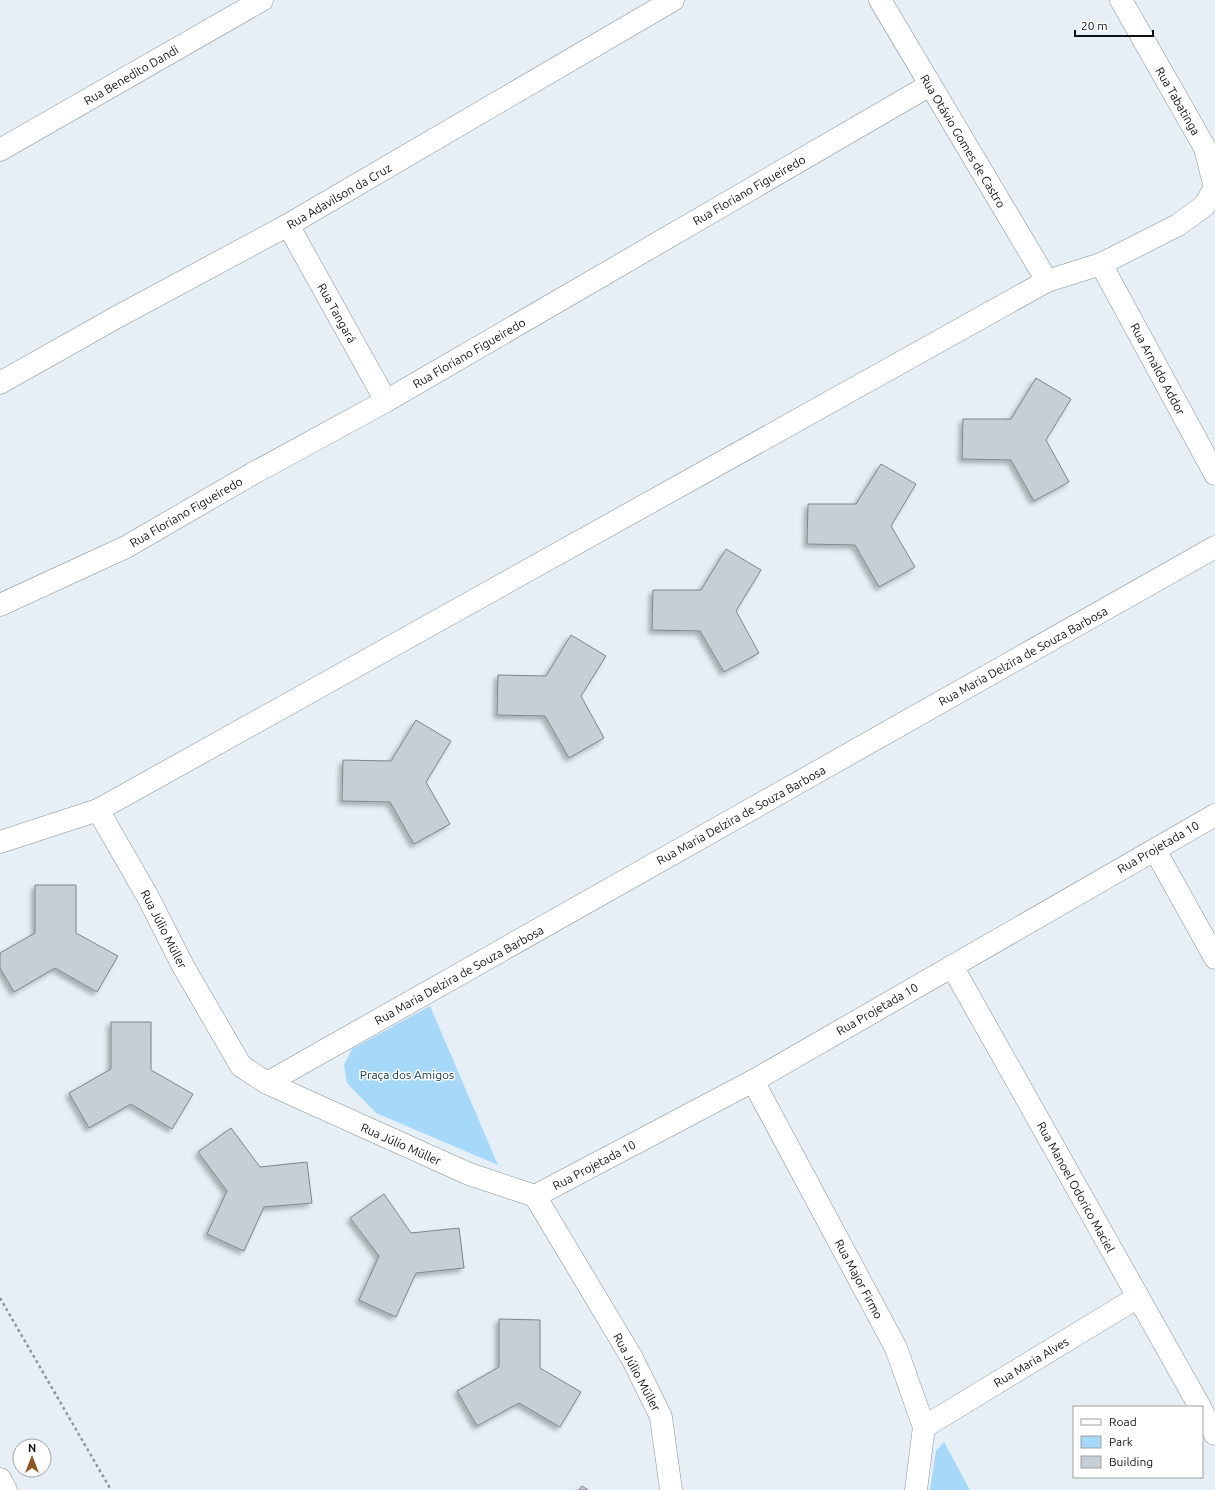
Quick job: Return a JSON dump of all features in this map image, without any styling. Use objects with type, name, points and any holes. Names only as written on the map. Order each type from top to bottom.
[{"type":"street","name":"Rua Benedito Dandi","points":[[1,148],[262,0]]},
{"type":"street","name":"Rua Adavilson da Cruz","points":[[1,381],[288,225],[673,0]]},
{"type":"street","name":"Rua Otávio Gomes de Castro","points":[[880,0],[1047,281]]},
{"type":"street","name":"Rua Tabatinga","points":[[1101,264],[1178,225],[1204,206],[1215,188],[1205,148],[1121,0]]},
{"type":"street","name":"Rua Floriano Figueiredo","points":[[0,605],[126,547],[252,474],[386,401],[930,86]]},
{"type":"street","name":"Rua Tangará","points":[[288,225],[386,401]]},
{"type":"street","points":[[0,842],[98,810],[1047,281],[1101,264]]},
{"type":"street","name":"Rua Arnaldo Addor","points":[[1101,264],[1215,474]]},
{"type":"street","name":"Rua Maria Delzira de Souza Barbosa","points":[[267,1083],[1215,547]]},
{"type":"street","name":"Rua Júlio Müller","points":[[98,810],[148,897],[183,966],[241,1066],[267,1083],[469,1174],[536,1196],[632,1358],[661,1417],[671,1490]]},
{"type":"street","name":"Rua Projetada 10","points":[[536,1196],[753,1081],[1215,814]]},
{"type":"street","points":[[1155,850],[1215,958]]},
{"type":"street","name":"Rua Manoel Odorico Maciel","points":[[952,966],[1199,1406]]},
{"type":"street","name":"Rua Major Firmo","points":[[753,1081],[896,1348],[924,1427],[916,1490]]},
{"type":"street","name":"Rua Maria Alves","points":[[924,1427],[1138,1297]]},
{"type":"street","points":[[1203,1413],[1215,1434]]},
{"type":"street","points":[[0,1479],[6,1490]]},
{"type":"path","points":[[0,1298],[111,1490]]},
{"type":"green space","name":"Praça dos Amigos","points":[[430,1006],[498,1165],[376,1113],[347,1083],[344,1065],[352,1049]]},
{"type":"green space","points":[[944,1442],[970,1490],[930,1490],[936,1451]]},
{"type":"building","points":[[1036,378],[1071,399],[1046,440],[1069,482],[1034,501],[1011,460],[962,459],[963,419],[1011,419]]},
{"type":"building","points":[[881,464],[916,484],[891,526],[915,567],[879,587],[855,545],[807,544],[808,504],[856,504]]},
{"type":"building","points":[[726,549],[761,570],[736,611],[759,653],[724,672],[700,631],[652,630],[653,590],[701,590]]},
{"type":"building","points":[[571,635],[606,656],[581,696],[604,738],[569,758],[545,716],[497,715],[498,675],[546,676]]},
{"type":"building","points":[[416,720],[451,741],[426,782],[450,824],[414,844],[390,802],[342,801],[343,760],[391,761]]},
{"type":"building","points":[[35,885],[76,885],[76,933],[118,956],[97,992],[55,968],[14,992],[0,968],[0,953],[35,933]]},
{"type":"building","points":[[111,1022],[151,1022],[151,1070],[193,1094],[172,1129],[131,1104],[89,1128],[69,1093],[111,1069]]},
{"type":"building","points":[[231,1128],[260,1167],[307,1162],[312,1203],[264,1207],[244,1251],[207,1234],[227,1191],[198,1152]]},
{"type":"building","points":[[384,1194],[411,1233],[459,1228],[464,1268],[416,1273],[396,1317],[359,1300],[379,1256],[350,1218]]},
{"type":"building","points":[[499,1319],[540,1320],[540,1368],[581,1392],[560,1427],[519,1403],[477,1426],[457,1391],[499,1367]]},
{"type":"building","points":[[582,1486],[588,1490],[579,1490]]}]
